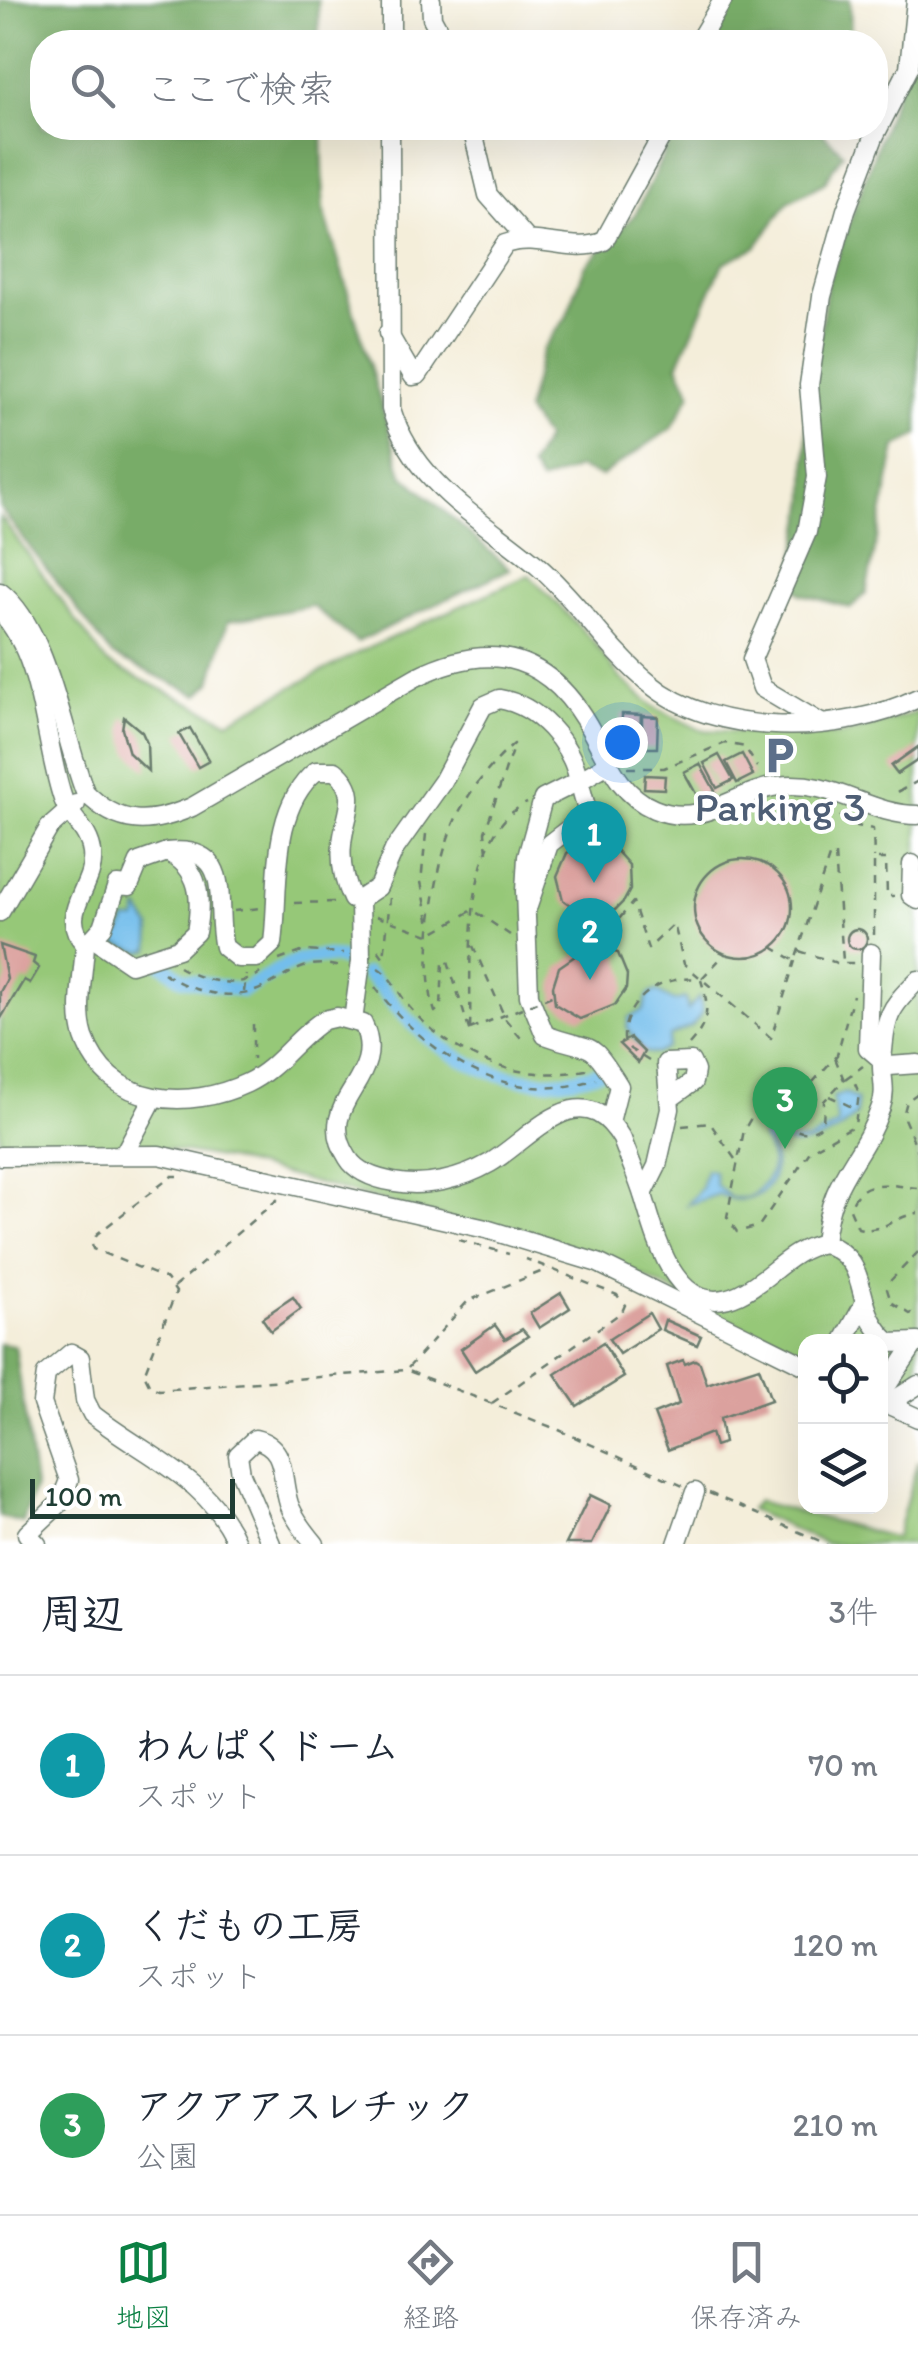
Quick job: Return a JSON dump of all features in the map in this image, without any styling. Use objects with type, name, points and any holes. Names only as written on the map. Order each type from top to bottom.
[{"type":"street","points":[[391,0],[391,30]]},
{"type":"street","points":[[431,0],[432,18],[438,30]]},
{"type":"street","points":[[705,30],[723,0]]},
{"type":"street","points":[[888,109],[909,68],[916,0]]},
{"type":"street","points":[[390,140],[391,409],[400,438],[416,462],[456,504],[548,575],[646,682],[669,699],[721,719],[821,724],[867,717],[918,698]]},
{"type":"street","points":[[475,140],[488,195],[525,237]]},
{"type":"street","points":[[388,332],[413,376],[418,375],[506,244],[525,237],[593,246],[604,241],[659,140]]},
{"type":"street","points":[[821,724],[762,688],[752,659],[807,532],[816,476],[810,384],[822,296],[846,210],[873,140]]},
{"type":"street","points":[[0,592],[18,609],[38,648],[86,792],[118,818],[130,822],[163,819],[192,807],[416,677],[454,659],[483,656],[533,666],[557,682],[579,709],[611,769],[634,797],[670,814],[716,811],[760,790],[781,786],[820,786],[898,815],[918,815]]},
{"type":"street","points":[[0,611],[18,634],[36,687],[50,762],[68,810],[89,839],[93,856],[71,919],[73,932],[131,964],[190,941],[198,917],[194,875],[173,851]]},
{"type":"street","points":[[528,906],[550,844],[588,814],[567,750],[538,717],[513,701],[499,699],[483,706],[443,781],[394,850],[378,887],[360,900],[352,898],[347,887],[342,859],[350,790],[335,771],[316,771],[303,782],[278,856],[273,943],[265,954],[238,958],[224,946],[221,886],[214,869],[199,857],[173,851],[139,862],[128,886],[115,888],[102,927],[93,938],[83,1034],[95,1056],[122,1084],[153,1099],[208,1098],[276,1066],[324,1020],[363,1024],[371,1048],[370,1062],[338,1114],[341,1145],[356,1168],[400,1183],[436,1182],[488,1164],[548,1117],[588,1111],[610,1122],[622,1139],[668,1269],[685,1287],[707,1297],[728,1298],[761,1281],[793,1254],[824,1243],[844,1254],[859,1272],[864,1304],[874,1329],[890,1343],[917,1342]]},
{"type":"street","points":[[610,1122],[620,1086],[589,1045],[546,1035],[529,996],[526,858],[543,799],[611,769]]},
{"type":"street","points":[[0,912],[49,828],[86,792]]},
{"type":"street","points":[[915,870],[911,895],[918,900]]},
{"type":"street","points":[[353,1021],[360,969],[360,900]]},
{"type":"street","points":[[872,948],[865,1034],[868,1048],[889,1066],[918,1064]]},
{"type":"street","points":[[824,1243],[829,1211],[842,1172],[872,1130],[882,1103],[886,1080],[882,1059],[889,1010],[918,980]]},
{"type":"street","points":[[643,1194],[657,1166],[672,1097],[670,1062],[691,1062],[696,1071],[693,1082],[672,1097]]},
{"type":"street","points":[[124,1154],[153,1099]]},
{"type":"street","points":[[0,1156],[159,1155],[486,1229],[598,1263],[798,1362]]},
{"type":"street","points":[[338,1196],[356,1168]]},
{"type":"street","points":[[728,1298],[730,1331]]},
{"type":"street","points":[[847,1334],[864,1304]]},
{"type":"street","points":[[888,1391],[917,1342]]},
{"type":"street","points":[[37,1544],[28,1534],[60,1503],[69,1480],[42,1402],[46,1374],[71,1352],[80,1358],[92,1414],[183,1474],[226,1518],[238,1544]]},
{"type":"street","points":[[888,1398],[918,1385]]},
{"type":"street","points":[[888,1403],[918,1418]]},
{"type":"street","points":[[271,1544],[241,1474],[238,1456],[244,1445],[255,1439],[269,1442],[280,1454],[290,1508],[315,1544]]},
{"type":"street","points":[[677,1544],[695,1492]]},
{"type":"path","points":[[611,769],[664,768],[725,743],[745,747],[757,767]]},
{"type":"path","points":[[488,852],[485,832],[514,744],[466,800],[456,818],[428,935],[428,992],[435,1012],[441,1007],[443,962],[448,960],[467,1031],[554,995]]},
{"type":"path","points":[[898,792],[918,782]]},
{"type":"path","points":[[470,1029],[473,910],[488,852],[510,812],[543,799]]},
{"type":"path","points":[[821,805],[857,826],[873,828],[872,948]]},
{"type":"path","points":[[419,837],[426,833],[422,882],[424,912],[430,925]]},
{"type":"path","points":[[587,915],[588,956],[633,902],[648,949],[674,924],[684,964],[771,1038],[829,857],[835,853],[840,963],[800,951]]},
{"type":"path","points":[[874,860],[886,858],[887,896],[896,894]]},
{"type":"path","points":[[377,944],[378,954],[384,958],[390,896]]},
{"type":"path","points":[[376,926],[374,916],[428,935],[473,910]]},
{"type":"path","points":[[473,910],[514,938]]},
{"type":"path","points":[[472,945],[506,1020],[525,1043]]},
{"type":"path","points":[[772,947],[795,962]]},
{"type":"path","points":[[701,979],[709,1004],[706,1024],[670,1062],[648,1061],[630,1049],[624,1022],[646,992],[676,978],[701,979],[725,954]]},
{"type":"path","points":[[152,959],[178,982],[224,994],[244,993],[294,967],[312,963],[385,972],[422,1020],[474,1058],[522,1073],[548,1075],[608,1068]]},
{"type":"path","points":[[360,969],[402,1020],[437,1052],[478,1074],[552,1087],[578,1086],[608,1068]]},
{"type":"path","points":[[244,993],[246,980]]},
{"type":"path","points":[[788,1124],[798,1114],[813,1082],[835,1058],[857,981]]},
{"type":"path","points":[[251,1081],[253,1024]]},
{"type":"path","points":[[835,1058],[844,1080]]},
{"type":"path","points":[[851,1074],[859,1092],[855,1125],[812,1150],[759,1226],[737,1232],[727,1218],[737,1162],[752,1118],[766,1110],[788,1124],[793,1133],[803,1135],[823,1125],[828,1096],[851,1074]]},
{"type":"path","points":[[918,1093],[907,1101],[903,1116],[918,1151]]},
{"type":"path","points":[[828,1096],[859,1111]]},
{"type":"path","points":[[666,1123],[710,1123],[737,1162]]},
{"type":"path","points":[[181,1176],[172,1176],[97,1234],[92,1243],[94,1249],[167,1279],[174,1287],[176,1292],[144,1374],[150,1386],[159,1390],[406,1370],[827,1544]]},
{"type":"path","points":[[918,1188],[876,1184],[862,1189],[850,1209],[858,1228],[868,1231],[918,1212]]},
{"type":"path","points":[[263,1194],[290,1200]]},
{"type":"path","points":[[174,1287],[280,1198]]},
{"type":"path","points":[[448,1238],[550,1268],[617,1295],[626,1305],[622,1312],[492,1403]]},
{"type":"path","points":[[918,1252],[890,1280],[887,1289],[900,1310],[910,1314],[918,1310]]},
{"type":"path","points":[[406,1370],[468,1300],[550,1268]]},
{"type":"green space","points":[[0,0],[318,0],[319,30],[30,30],[30,140],[322,140],[324,211],[402,474],[510,569],[357,642],[312,606],[228,621],[211,682],[198,695],[112,655],[0,508]]},
{"type":"green space","points":[[729,0],[850,0],[851,30],[718,30]]},
{"type":"green space","points":[[918,0],[918,435],[896,447],[866,593],[851,608],[801,594],[791,584],[806,500],[807,425],[827,285],[879,140],[888,140],[888,115]]},
{"type":"green space","points":[[670,140],[829,140],[843,153],[824,183],[788,202],[756,247],[723,263],[678,365],[691,393],[672,428],[601,476],[578,468],[540,482],[530,466],[546,439],[526,411],[543,349],[566,318],[585,266],[636,213]]},
{"type":"green space","points":[[0,516],[107,663],[228,721],[357,653],[529,575],[593,641],[621,679],[654,707],[701,730],[841,735],[918,712],[918,1394],[888,1393],[888,1334],[798,1334],[798,1355],[622,1266],[231,1160],[168,1149],[0,1151]]},
{"type":"green space","points":[[0,1344],[15,1346],[35,1487],[23,1523],[0,1517]]},
{"type":"green space","points":[[918,1460],[918,1544],[827,1544],[750,1510],[757,1501],[896,1538]]},
{"type":"water","points":[[139,909],[151,927],[150,949],[142,952],[103,940],[121,933],[126,920],[136,920]]},
{"type":"water","points":[[656,991],[674,1001],[685,998],[688,1010],[699,997],[703,1012],[692,1026],[670,1036],[667,1048],[656,1054],[644,1052],[627,1027],[629,1017],[643,1010],[648,995]]},
{"type":"water","points":[[845,1093],[857,1100],[856,1116],[836,1131],[802,1145],[771,1137],[774,1169],[765,1190],[756,1196],[745,1200],[732,1199],[719,1194],[687,1205],[701,1188],[706,1169],[714,1171],[716,1185],[731,1198],[749,1198],[771,1171],[771,1156],[762,1138],[768,1123],[782,1127],[789,1141],[807,1141],[838,1124],[833,1097]]},
{"type":"building","points":[[622,714],[641,715],[639,749],[621,748]]},
{"type":"building","points":[[642,716],[658,717],[657,748],[642,748]]},
{"type":"building","points":[[124,717],[142,732],[147,743],[148,771],[129,753],[122,729]]},
{"type":"building","points":[[190,728],[209,761],[198,767],[179,734]]},
{"type":"building","points":[[918,747],[918,760],[897,774],[891,766]]},
{"type":"building","points":[[742,754],[753,775],[737,783],[726,762]]},
{"type":"building","points":[[719,755],[733,780],[717,788],[704,763]]},
{"type":"building","points":[[700,764],[715,791],[699,799],[684,772]]},
{"type":"building","points":[[645,775],[665,776],[664,789],[644,788]]},
{"type":"building","points":[[589,842],[613,847],[629,865],[630,890],[624,901],[615,910],[591,916],[591,937],[596,947],[618,953],[627,975],[626,989],[615,1005],[580,1019],[555,1004],[553,986],[559,967],[585,949],[583,914],[563,900],[557,876],[567,853]]},
{"type":"building","points":[[743,859],[770,867],[784,881],[792,908],[784,935],[770,949],[743,957],[716,949],[702,935],[694,908],[702,881],[716,867]]},
{"type":"building","points":[[853,929],[861,929],[867,939],[861,949],[853,949],[847,943],[847,935]]},
{"type":"building","points":[[0,945],[35,957],[33,963],[39,968],[30,983],[24,980],[0,1020],[0,992],[7,979]]},
{"type":"building","points":[[630,1038],[644,1052],[638,1063],[619,1044]]},
{"type":"building","points":[[561,1293],[570,1308],[539,1328],[530,1313]]},
{"type":"building","points":[[293,1297],[301,1309],[271,1331],[262,1318]]},
{"type":"building","points":[[649,1313],[658,1329],[619,1354],[609,1339]]},
{"type":"building","points":[[665,1320],[701,1336],[697,1345],[662,1330]]},
{"type":"building","points":[[495,1325],[505,1339],[522,1329],[528,1336],[475,1371],[461,1349]]},
{"type":"building","points":[[603,1343],[624,1377],[577,1406],[555,1374]]},
{"type":"building","points":[[683,1360],[685,1364],[695,1360],[700,1363],[707,1384],[759,1367],[771,1400],[720,1418],[724,1443],[715,1446],[711,1433],[668,1450],[654,1414],[679,1404],[667,1366]]},
{"type":"building","points":[[590,1495],[611,1505],[592,1544],[566,1544]]},
{"type":"waterway","points":[[158,961],[183,979],[242,991],[304,960],[345,960]]},
{"type":"waterway","points":[[366,974],[429,1038],[474,1065],[498,1074],[550,1081],[603,1071]]},
{"type":"place","name":"Parking 3","points":[[780,755]]},
{"type":"place","name":"わんぱくドーム","points":[[594,883]]},
{"type":"place","name":"くだもの工房","points":[[590,980]]},
{"type":"place","name":"アクアアスレチック","points":[[785,1149]]}]
